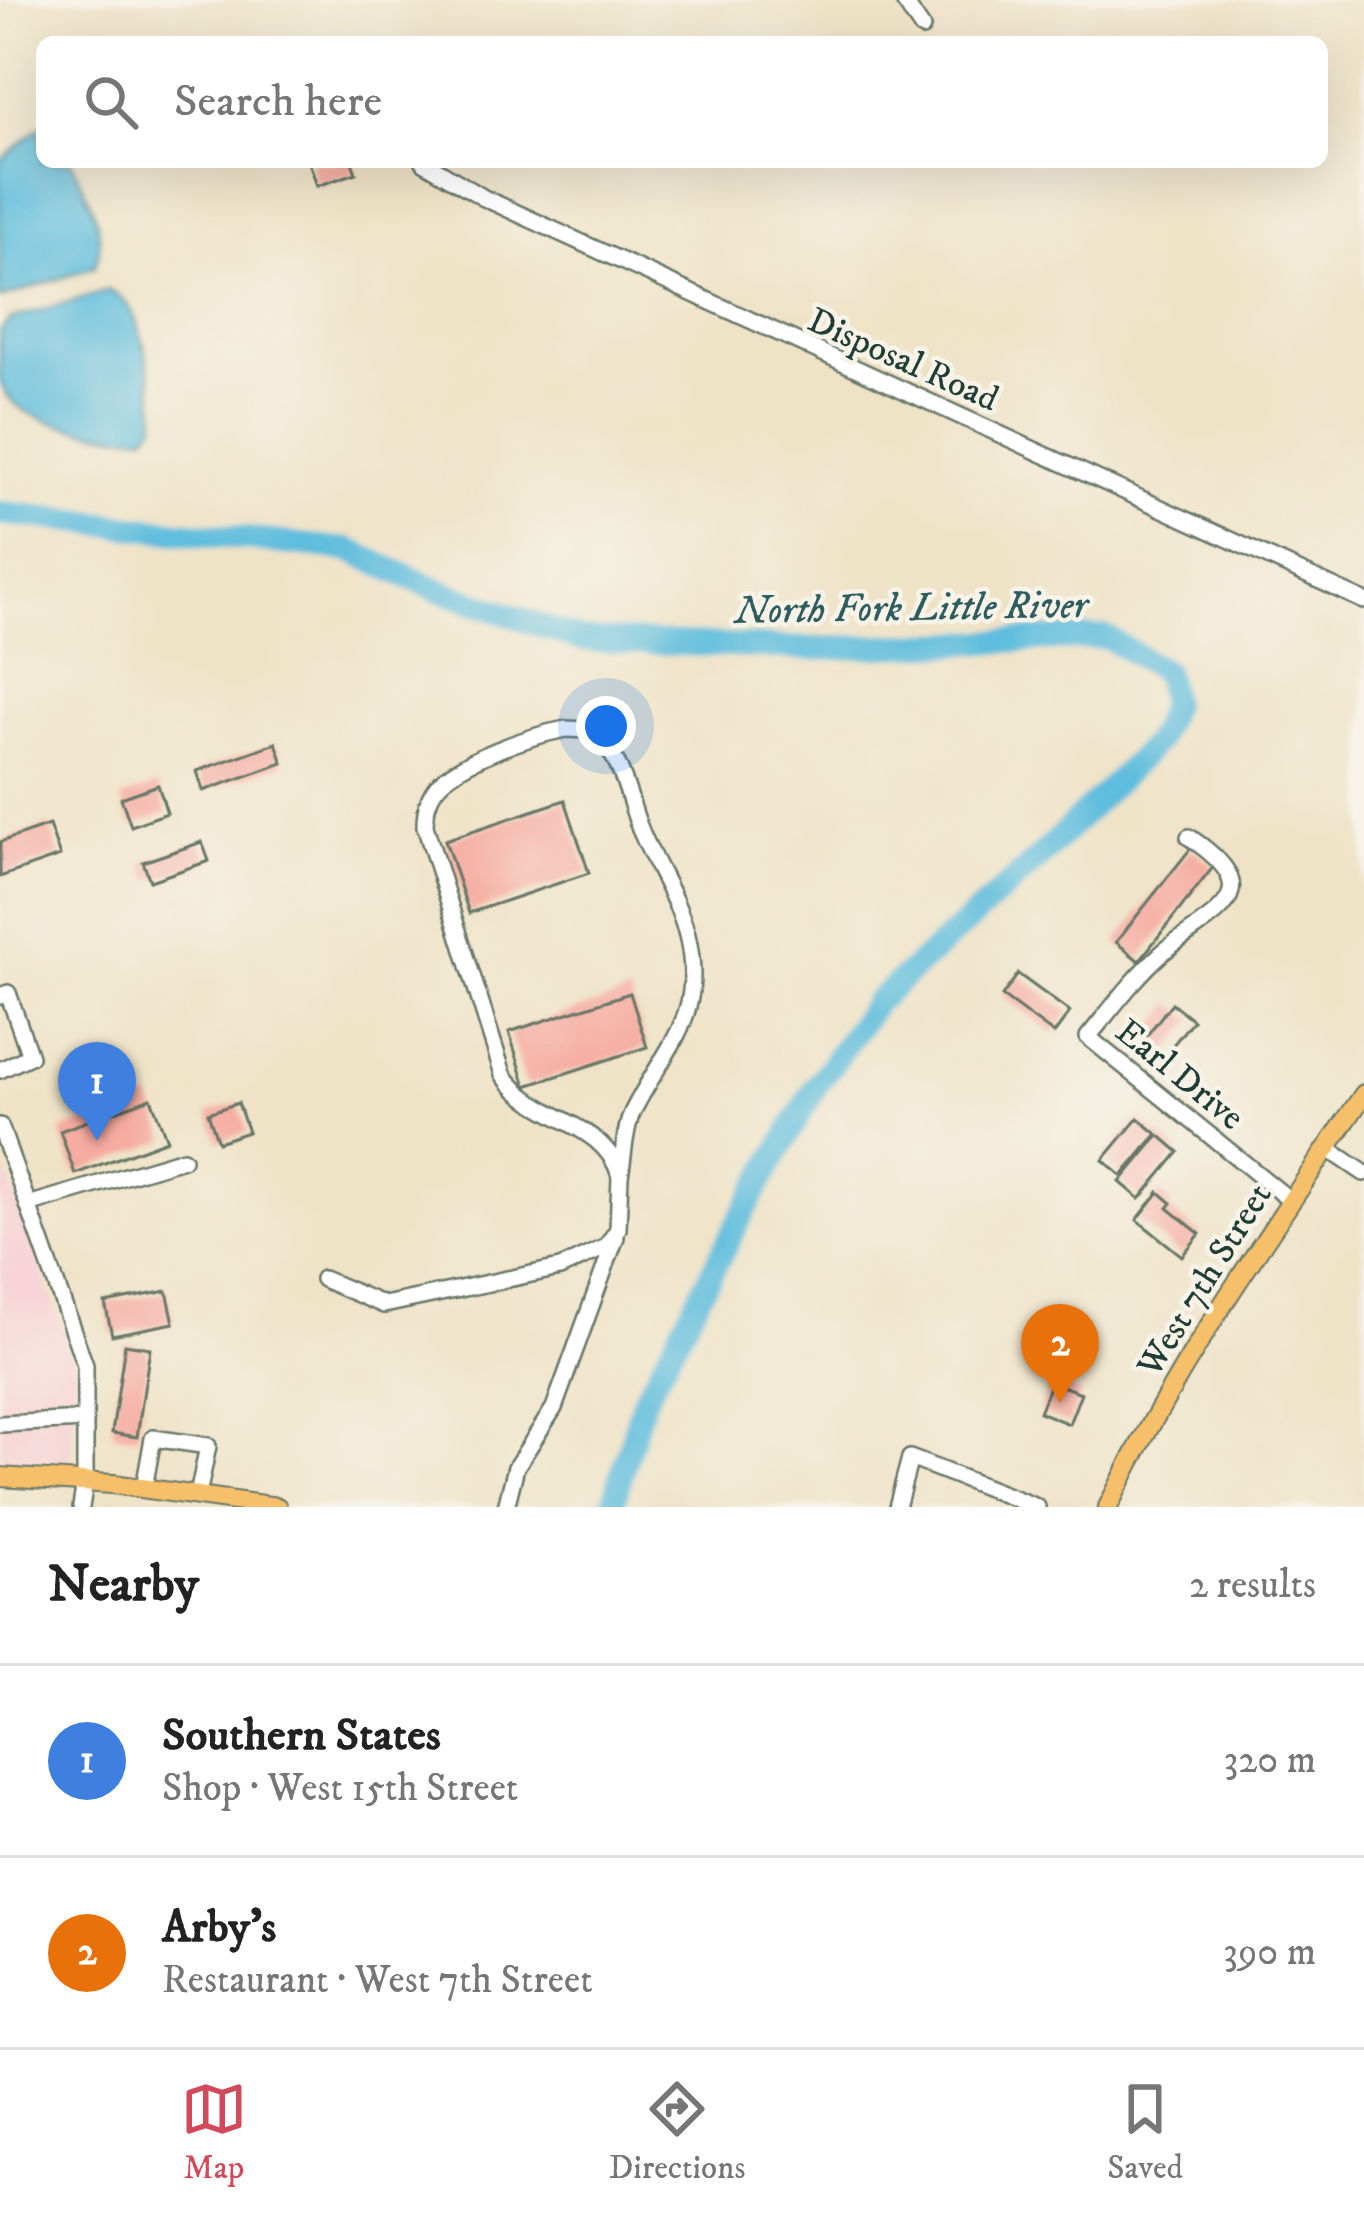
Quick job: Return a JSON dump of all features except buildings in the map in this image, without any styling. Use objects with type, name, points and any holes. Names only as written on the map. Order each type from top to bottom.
[{"type":"main road","name":"West 7th Street","points":[[1108,1507],[1186,1362],[1364,1094]]},
{"type":"main road","points":[[0,1477],[144,1488],[277,1507]]},
{"type":"street","points":[[903,0],[922,28]]},
{"type":"street","name":"Disposal Road","points":[[434,168],[484,198],[1364,602]]},
{"type":"street","points":[[506,1507],[516,1467],[554,1408],[607,1270],[618,1228],[628,1124],[666,1060],[686,1013],[691,957],[680,913],[646,845],[611,752],[589,730],[566,729],[542,733],[453,772],[431,794],[425,826],[503,1074],[517,1092],[544,1112],[600,1142],[620,1176]]},
{"type":"street","name":"Earl Drive","points":[[1189,837],[1226,866],[1231,879],[1227,900],[1206,925],[1147,967],[1088,1037],[1291,1201]]},
{"type":"street","points":[[0,996],[8,994],[30,1056],[0,1070]]},
{"type":"street","points":[[0,1126],[85,1365],[81,1507]]},
{"type":"street","points":[[1327,1148],[1364,1173]]},
{"type":"street","points":[[28,1205],[183,1159]]},
{"type":"street","points":[[323,1279],[384,1305],[560,1268],[606,1246],[618,1228]]},
{"type":"street","points":[[0,1424],[85,1420]]},
{"type":"street","points":[[144,1488],[153,1438],[208,1446],[198,1495]]},
{"type":"street","points":[[897,1507],[910,1458],[1037,1507]]},
{"type":"shaded area","points":[[0,1153],[77,1373],[70,1460],[0,1459]]},
{"type":"water","points":[[36,130],[36,168],[75,168],[98,228],[99,254],[94,267],[0,299],[0,161]]},
{"type":"water","points":[[108,290],[130,308],[144,348],[156,423],[146,436],[86,431],[41,418],[22,409],[0,380],[0,331],[11,319]]},
{"type":"waterway","name":"North Fork Little River","points":[[0,513],[349,550],[433,588],[581,640],[809,649],[1106,637],[1165,672],[1171,704],[1155,743],[1034,863],[875,1003],[815,1088],[643,1401],[612,1507]]},
{"type":"place","name":"Southern States","points":[[97,1141]]},
{"type":"place","name":"Arby's","points":[[1060,1403]]}]
